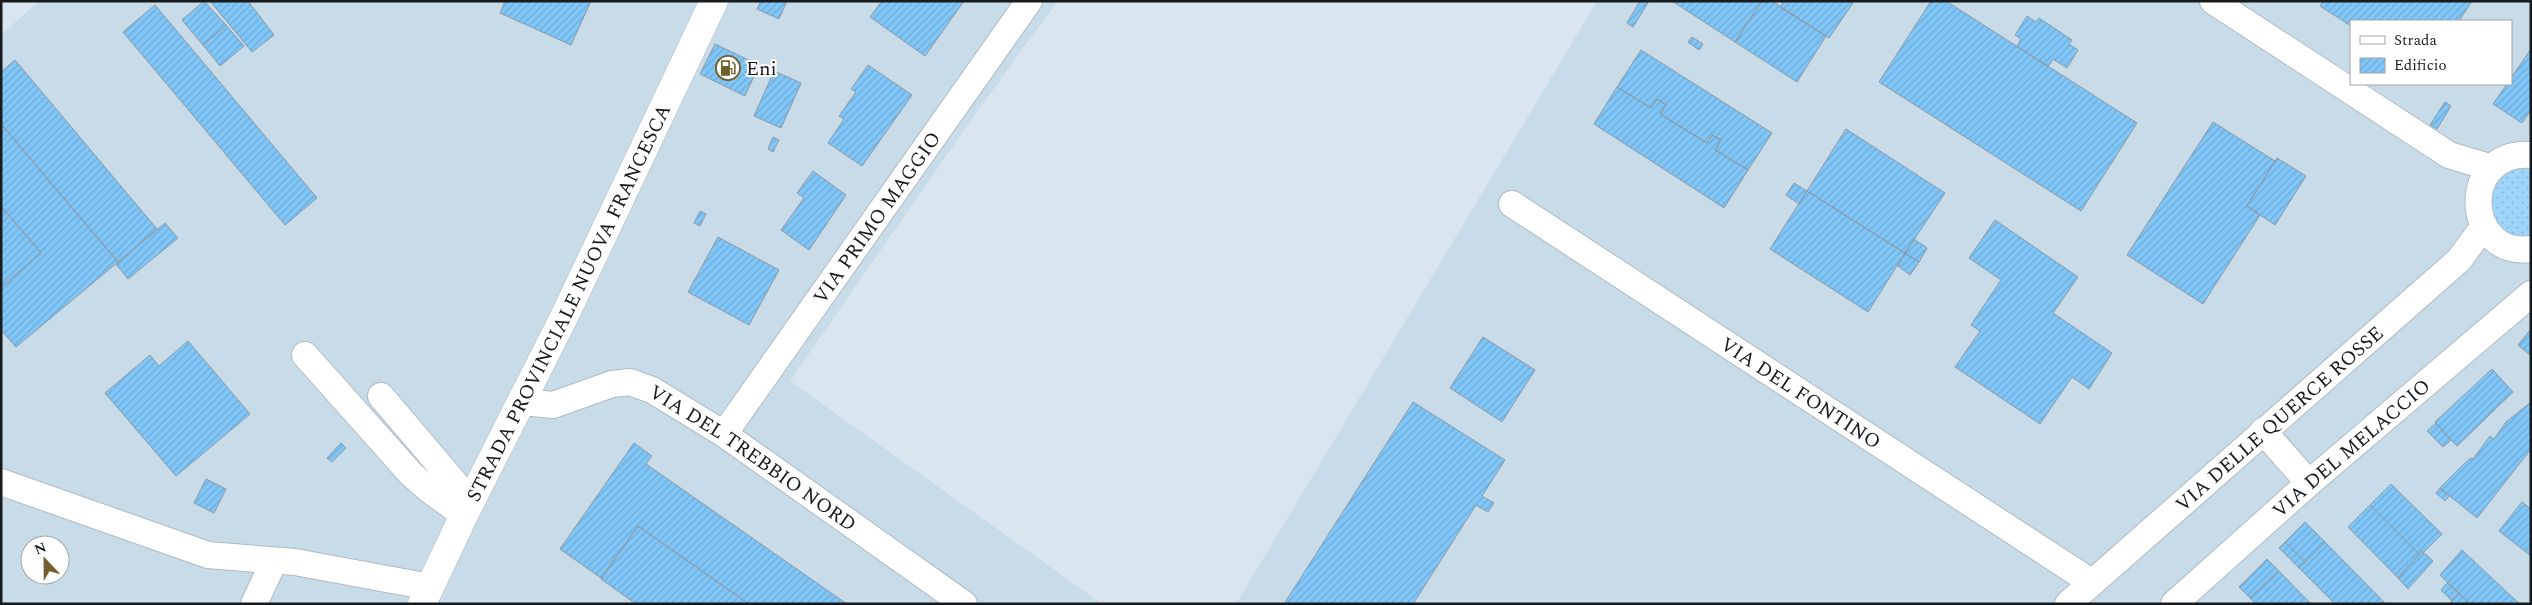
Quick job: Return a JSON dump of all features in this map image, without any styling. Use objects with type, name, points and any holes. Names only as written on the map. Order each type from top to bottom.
[{"type":"main road","name":"STRADA PROVINCIALE NUOVA FRANCESCA","points":[[426,595],[467,508],[523,402],[714,1]]},
{"type":"street","name":"VIA PRIMO MAGGIO","points":[[724,434],[1029,1]]},
{"type":"street","points":[[2214,1],[2449,155],[2486,177]]},
{"type":"street","points":[[2531,155],[2506,158],[2486,177],[2478,208],[2492,234],[2518,249],[2531,249]]},
{"type":"street","name":"VIA DEL FONTINO","points":[[1512,204],[2091,582]]},
{"type":"street","name":"VIA DELLE QUERCE ROSSE","points":[[2068,604],[2263,431],[2459,260],[2492,234]]},
{"type":"street","name":"VIA DEL MELACCIO","points":[[2174,604],[2310,483],[2531,294]]},
{"type":"street","points":[[305,355],[411,474],[428,489],[467,508]]},
{"type":"street","name":"VIA DEL TREBBIO NORD","points":[[523,402],[553,406],[612,384],[630,382],[652,390],[724,434],[964,604]]},
{"type":"street","points":[[380,396],[467,508]]},
{"type":"street","points":[[2263,431],[2310,483]]},
{"type":"street","points":[[1,482],[208,555],[295,562],[426,595]]},
{"type":"street","points":[[254,604],[274,561]]},
{"type":"shaded area","points":[[39,1],[1058,1],[976,113],[790,381],[1102,604],[1,604],[1,35]]},
{"type":"shaded area","points":[[1597,1],[2531,1],[2531,604],[1236,604]]},
{"type":"shaded area","points":[[2531,165],[2531,240],[2509,237],[2486,208],[2500,174]]},
{"type":"building","points":[[204,1],[226,25],[203,45],[182,20]]},
{"type":"building","points":[[210,1],[248,1],[274,35],[252,52]]},
{"type":"building","points":[[505,1],[591,1],[571,45],[500,13]]},
{"type":"building","points":[[761,1],[787,1],[779,19],[757,9]]},
{"type":"building","points":[[882,1],[964,1],[925,56],[870,17]]},
{"type":"building","points":[[1640,1],[1649,1],[1633,27],[1627,23]]},
{"type":"building","points":[[1672,1],[1762,1],[1735,42]]},
{"type":"building","points":[[1762,1],[1772,1],[1826,36],[1797,82],[1735,42]]},
{"type":"building","points":[[1784,1],[1851,1],[1853,3],[1829,38],[1780,7]]},
{"type":"building","points":[[1931,1],[1946,1],[2137,123],[2081,211],[1879,82]]},
{"type":"building","points":[[2323,1],[2472,1],[2460,20],[2350,20],[2350,25],[2320,6]]},
{"type":"building","points":[[155,5],[317,198],[285,225],[123,32]]},
{"type":"building","points":[[2027,16],[2036,22],[2039,18],[2072,40],[2069,44],[2078,50],[2067,68],[2053,59],[2048,67],[2017,46],[2021,39],[2015,35]]},
{"type":"building","points":[[226,25],[244,46],[220,66],[203,45]]},
{"type":"building","points":[[1692,37],[1703,44],[1699,50],[1688,42]]},
{"type":"building","points":[[715,44],[759,65],[745,96],[700,74]]},
{"type":"building","points":[[2531,49],[2531,110],[2522,123],[2493,104],[2506,85],[2512,85],[2512,77]]},
{"type":"building","points":[[1641,50],[1772,133],[1748,170],[1715,150],[1721,140],[1712,135],[1707,143],[1660,114],[1666,105],[1657,99],[1651,108],[1617,87]]},
{"type":"building","points":[[15,60],[157,229],[118,262],[1,124],[1,72]]},
{"type":"building","points":[[868,65],[912,95],[862,166],[828,143],[844,119],[839,116],[856,92],[851,89]]},
{"type":"building","points":[[774,71],[801,83],[781,128],[754,116]]},
{"type":"building","points":[[1617,87],[1651,108],[1657,99],[1666,105],[1660,114],[1707,143],[1712,135],[1721,140],[1715,150],[1748,170],[1724,208],[1594,124]]},
{"type":"building","points":[[2445,102],[2451,106],[2437,129],[2430,125]]},
{"type":"building","points":[[2213,122],[2275,161],[2247,206],[2260,215],[2203,304],[2127,255]]},
{"type":"building","points":[[1,124],[118,262],[16,347],[1,330],[1,287],[41,253],[1,206]]},
{"type":"building","points":[[1846,129],[1945,193],[1905,253],[1807,191]]},
{"type":"building","points":[[773,137],[779,140],[773,152],[768,149]]},
{"type":"building","points":[[2277,158],[2306,176],[2275,225],[2247,206]]},
{"type":"building","points":[[813,171],[846,195],[809,250],[781,230],[804,198],[797,193]]},
{"type":"building","points":[[1794,183],[1807,191],[1799,204],[1786,195]]},
{"type":"building","points":[[1807,191],[1905,253],[1868,312],[1770,249]]},
{"type":"building","points":[[1,206],[41,253],[1,287]]},
{"type":"building","points":[[700,211],[706,214],[700,226],[694,223]]},
{"type":"building","points":[[1995,220],[2078,277],[2053,313],[2112,353],[2089,389],[2072,377],[2040,424],[1955,367],[1980,331],[1971,325],[2001,280],[1969,258]]},
{"type":"building","points":[[165,223],[178,238],[128,279],[116,264]]},
{"type":"building","points":[[718,237],[779,270],[749,325],[688,292]]},
{"type":"building","points":[[1914,239],[1927,248],[1919,262],[1905,253]]},
{"type":"building","points":[[1905,253],[1919,262],[1910,275],[1898,266]]},
{"type":"building","points":[[2531,329],[2531,354],[2530,355],[2518,345]]},
{"type":"building","points":[[1483,337],[1535,370],[1502,422],[1450,388]]},
{"type":"building","points":[[188,341],[250,414],[176,476],[105,393],[150,355],[159,366]]},
{"type":"building","points":[[2492,369],[2513,392],[2457,446],[2435,422]]},
{"type":"building","points":[[1413,402],[1505,460],[1482,496],[1494,503],[1488,512],[1476,505],[1413,604],[1284,604]]},
{"type":"building","points":[[2531,402],[2531,449],[2477,518],[2440,488],[2466,462],[2471,458],[2473,459],[2490,436],[2494,439],[2506,422]]},
{"type":"building","points":[[2436,423],[2451,440],[2443,447],[2427,431]]},
{"type":"building","points":[[341,443],[346,448],[332,462],[327,458]]},
{"type":"building","points":[[634,443],[652,456],[646,464],[847,604],[749,604],[638,526],[601,578],[560,549]]},
{"type":"building","points":[[206,479],[226,489],[214,513],[194,503]]},
{"type":"building","points":[[2391,484],[2442,534],[2423,553],[2422,551],[2419,554],[2370,505]]},
{"type":"building","points":[[2440,488],[2449,496],[2445,501],[2436,493]]},
{"type":"building","points":[[2522,502],[2531,509],[2531,556],[2499,531]]},
{"type":"building","points":[[2370,505],[2419,554],[2398,578],[2348,527]]},
{"type":"building","points":[[2305,522],[2325,542],[2305,562],[2285,542]]},
{"type":"building","points":[[638,526],[749,604],[636,604],[601,579]]},
{"type":"building","points":[[2285,542],[2305,562],[2299,568],[2279,548]]},
{"type":"building","points":[[2325,542],[2386,604],[2335,604],[2299,568]]},
{"type":"building","points":[[2462,550],[2520,604],[2470,604],[2440,575]]},
{"type":"building","points":[[2422,551],[2433,561],[2408,589],[2398,578]]},
{"type":"building","points":[[2267,559],[2279,571],[2250,598],[2239,587]]},
{"type":"building","points":[[2279,571],[2311,604],[2256,604],[2250,598]]},
{"type":"building","points":[[2447,583],[2459,593],[2452,601],[2441,590]]},
{"type":"building","points":[[2459,593],[2470,604],[2449,604]]},
{"type":"place","name":"Eni","points":[[728,68]]}]
